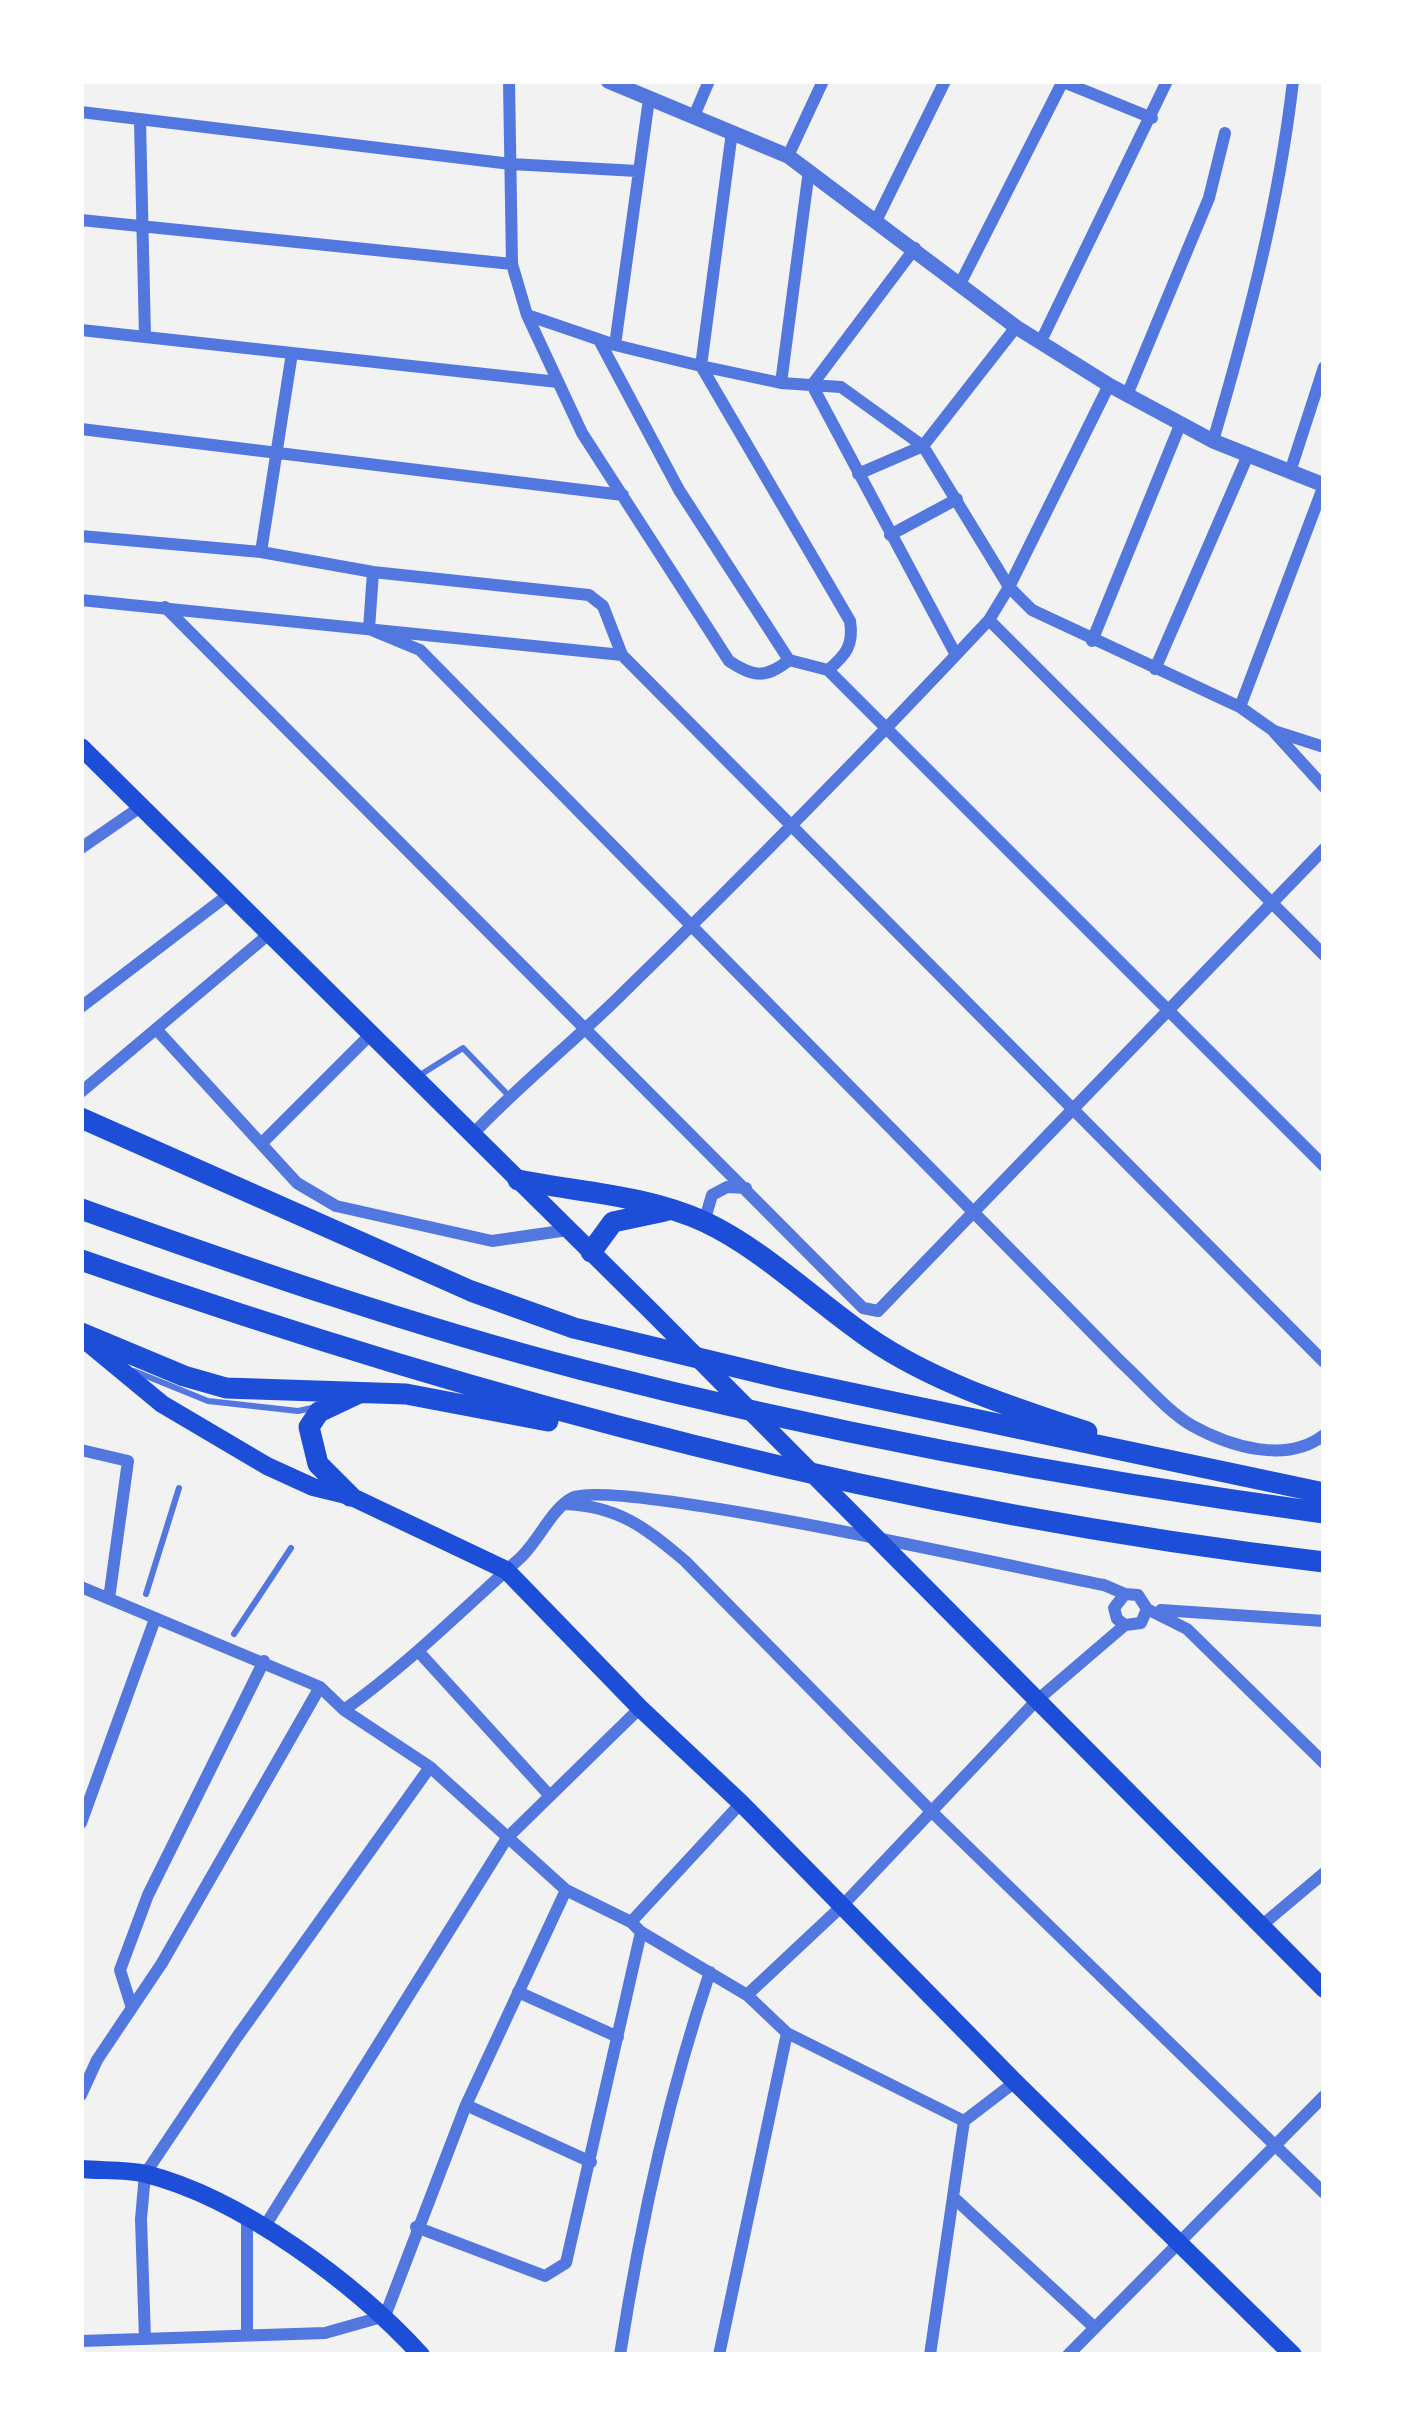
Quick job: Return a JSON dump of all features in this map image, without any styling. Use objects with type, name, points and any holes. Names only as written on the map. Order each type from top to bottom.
[{"type":"highway","points":[[81,1118],[522,1312],[785,1379],[1324,1493]]},
{"type":"highway","points":[[518,1180],[644,1202],[704,1222],[872,1340],[942,1379],[1184,1464]]},
{"type":"highway","points":[[81,1209],[448,1331],[580,1369],[792,1421],[1042,1471],[1324,1514]]},
{"type":"highway","points":[[591,1252],[614,1222],[647,1212],[672,1211]]},
{"type":"highway","points":[[81,1260],[409,1370],[650,1436],[906,1494],[1149,1538],[1324,1562]]},
{"type":"highway","points":[[81,1335],[226,1388],[406,1394],[650,1436]]},
{"type":"highway","points":[[350,1496],[318,1464],[309,1427],[319,1412],[363,1392]]},
{"type":"main road","points":[[81,747],[1324,1989]]},
{"type":"main road","points":[[81,1335],[162,1404],[208,1433],[283,1473],[350,1496],[506,1570],[1015,2082],[1180,2241],[1280,2351]]},
{"type":"main road","points":[[81,2169],[145,2174],[247,2215],[385,2316],[421,2355]]},
{"type":"street","points":[[508,81],[512,264],[527,315],[582,433],[729,662],[751,676],[772,674],[789,660]]},
{"type":"street","points":[[694,116],[709,81]]},
{"type":"street","points":[[788,156],[823,81]]},
{"type":"street","points":[[875,221],[945,81]]},
{"type":"street","points":[[960,284],[1062,81],[1152,118]]},
{"type":"street","points":[[1041,341],[1167,81]]},
{"type":"street","points":[[1213,441],[1257,290],[1294,81]]},
{"type":"street","points":[[614,82],[788,156],[1016,327],[1108,385],[1213,441],[1324,485],[1240,707]]},
{"type":"street","points":[[615,345],[649,99]]},
{"type":"street","points":[[81,112],[511,164],[638,171]]},
{"type":"street","points":[[140,121],[145,337]]},
{"type":"street","points":[[732,132],[701,366],[850,621],[853,638],[846,655],[828,670]]},
{"type":"street","points":[[1127,395],[1209,198],[1225,133]]},
{"type":"street","points":[[781,383],[808,170]]},
{"type":"street","points":[[81,220],[512,264]]},
{"type":"street","points":[[812,385],[915,248]]},
{"type":"street","points":[[527,315],[615,345],[701,366],[781,383],[841,386],[923,446],[1009,587],[1032,610],[1240,707],[1274,731],[1324,787]]},
{"type":"street","points":[[858,474],[923,446],[1016,327]]},
{"type":"street","points":[[81,330],[558,382]]},
{"type":"street","points":[[598,339],[679,490],[789,660],[828,670],[1324,1166]]},
{"type":"street","points":[[261,552],[292,353]]},
{"type":"street","points":[[1290,472],[1324,367]]},
{"type":"street","points":[[812,385],[956,655]]},
{"type":"street","points":[[472,1136],[794,826],[989,620],[1108,385]]},
{"type":"street","points":[[1092,641],[1180,425]]},
{"type":"street","points":[[81,429],[623,495]]},
{"type":"street","points":[[1155,668],[1248,455]]},
{"type":"street","points":[[890,535],[957,500]]},
{"type":"street","points":[[81,536],[261,552],[373,572],[589,595],[603,606],[622,655],[1324,1362]]},
{"type":"street","points":[[369,629],[373,572]]},
{"type":"street","points":[[81,600],[622,655]]},
{"type":"street","points":[[165,607],[862,1308],[878,1311],[1324,849]]},
{"type":"street","points":[[989,620],[1324,955]]},
{"type":"street","points":[[369,629],[420,650],[1121,1362],[1188,1423],[1231,1442],[1278,1450],[1306,1449],[1324,1435]]},
{"type":"street","points":[[1274,731],[1324,747]]},
{"type":"street","points":[[81,848],[140,808]]},
{"type":"street","points":[[81,1007],[228,896]]},
{"type":"street","points":[[81,1093],[268,934]]},
{"type":"street","points":[[157,1030],[297,1183],[336,1207],[492,1241],[568,1230]]},
{"type":"street","points":[[262,1143],[371,1034]]},
{"type":"street","points":[[704,1222],[712,1195],[727,1187],[746,1187]]},
{"type":"street","points":[[81,1450],[128,1461],[109,1599]]},
{"type":"street","points":[[344,1709],[393,1675],[521,1558],[564,1504],[591,1493],[675,1501],[1138,1595],[1148,1609],[1187,1629],[1324,1763]]},
{"type":"street","points":[[564,1504],[619,1514],[642,1525],[685,1562],[931,1811],[1324,2193]]},
{"type":"street","points":[[81,1587],[320,1687],[344,1709],[430,1767],[566,1890],[747,1995],[787,2033],[964,2121]]},
{"type":"street","points":[[1125,1594],[1114,1609],[1125,1625]]},
{"type":"street","points":[[1148,1609],[1324,1621]]},
{"type":"street","points":[[747,1995],[842,1906],[1035,1702],[1125,1625],[1141,1623],[1148,1609]]},
{"type":"street","points":[[81,1823],[154,1619]]},
{"type":"street","points":[[418,1651],[550,1796]]},
{"type":"street","points":[[131,2005],[120,1970],[141,1914],[264,1661]]},
{"type":"street","points":[[81,2095],[97,2060],[162,1963],[320,1687]]},
{"type":"street","points":[[265,2226],[508,1838],[640,1708]]},
{"type":"street","points":[[145,2338],[141,2219],[145,2174],[430,1767]]},
{"type":"street","points":[[416,2227],[545,2276],[566,2263],[618,2037],[636,1927],[741,1803]]},
{"type":"street","points":[[1261,1925],[1324,1874]]},
{"type":"street","points":[[81,2341],[325,2333],[385,2316],[466,2105],[566,1890]]},
{"type":"street","points":[[620,2355],[633,2271],[680,2065],[710,1972]]},
{"type":"street","points":[[518,1992],[618,2037]]},
{"type":"street","points":[[719,2355],[787,2033]]},
{"type":"street","points":[[930,2355],[964,2121],[1015,2082]]},
{"type":"street","points":[[1068,2355],[1324,2096]]},
{"type":"street","points":[[466,2105],[591,2162]]},
{"type":"street","points":[[953,2197],[1095,2328]]},
{"type":"street","points":[[247,2215],[247,2335]]},
{"type":"lane","points":[[414,1079],[463,1048],[509,1096]]},
{"type":"lane","points":[[146,1594],[179,1488]]},
{"type":"lane","points":[[234,1634],[292,1548]]}]
